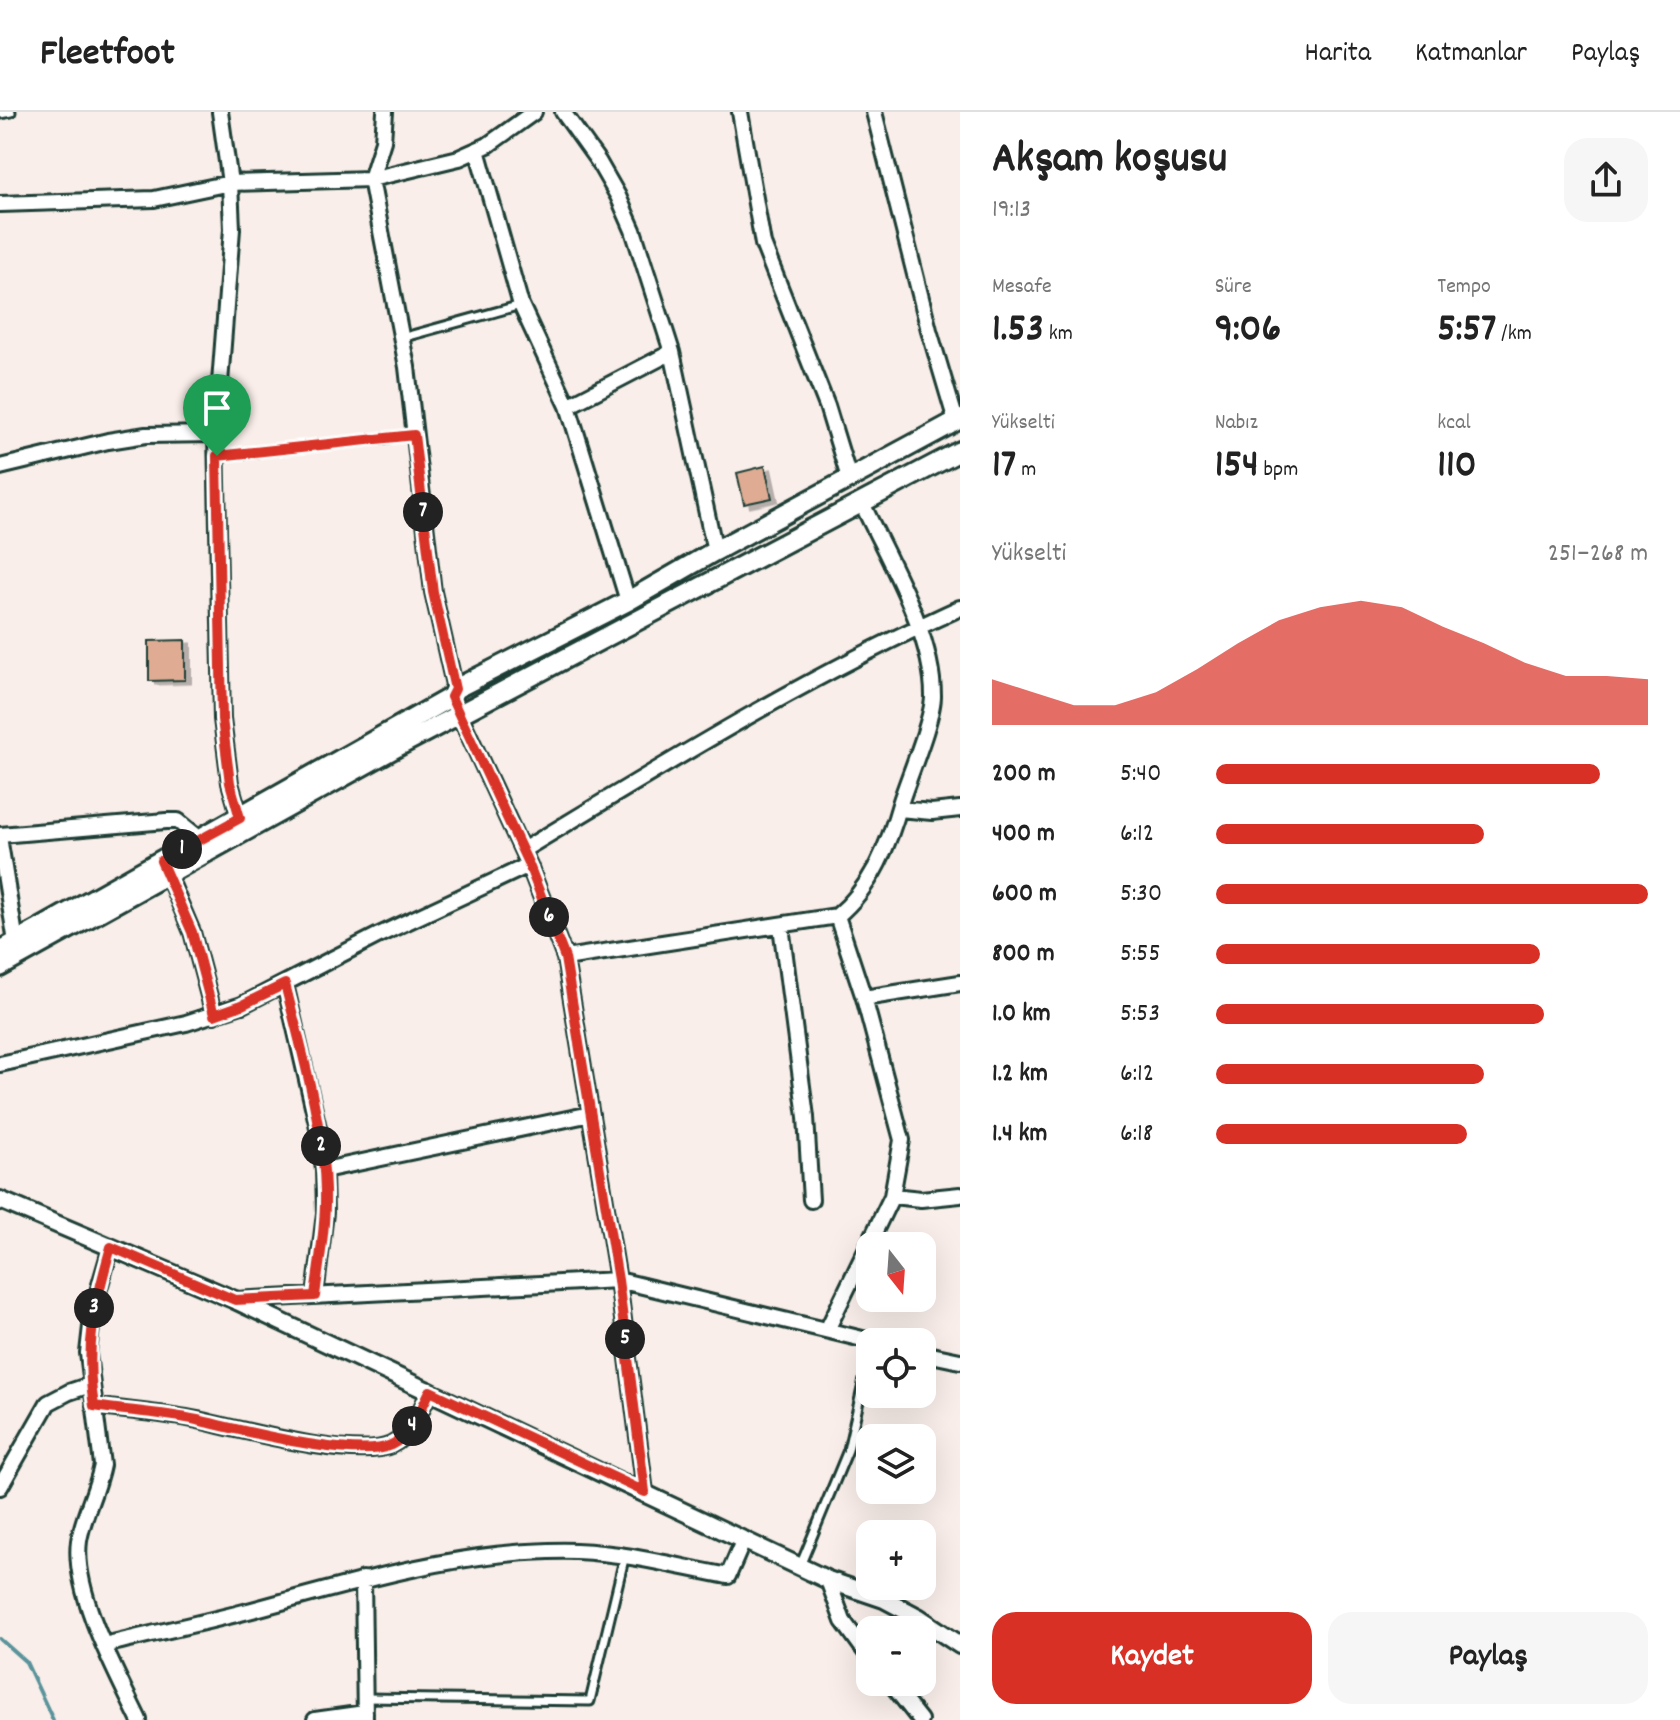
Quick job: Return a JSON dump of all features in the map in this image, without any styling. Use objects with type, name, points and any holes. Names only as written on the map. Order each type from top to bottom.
[{"type":"main road","points":[[0,967],[164,867],[715,551],[958,420]]},
{"type":"main road","points":[[8,946],[164,867],[200,839],[455,700],[862,503],[960,451]]},
{"type":"street","points":[[220,112],[230,183],[232,229],[216,434],[222,719],[230,783],[240,818]]},
{"type":"street","points":[[385,112],[383,141],[371,179],[401,338],[433,592],[455,700],[523,850],[565,958],[618,1280],[645,1492]]},
{"type":"street","points":[[0,204],[154,199],[230,183],[371,179],[459,158],[488,145],[534,112]]},
{"type":"street","points":[[563,112],[598,161],[633,230],[672,352],[715,551]]},
{"type":"street","points":[[740,112],[763,244],[827,406],[849,478]]},
{"type":"street","points":[[874,112],[929,330],[958,420]]},
{"type":"street","points":[[477,150],[521,305],[568,406],[628,601]]},
{"type":"street","points":[[568,406],[672,352]]},
{"type":"street","points":[[0,467],[146,435],[216,434]]},
{"type":"street","points":[[565,958],[837,916],[868,882],[899,809],[933,698],[930,669],[919,626],[862,503]]},
{"type":"street","points":[[523,850],[791,691],[960,608]]},
{"type":"street","points":[[899,809],[932,812],[960,809]]},
{"type":"street","points":[[0,835],[178,821],[200,839]]},
{"type":"street","points":[[0,843],[8,946]]},
{"type":"street","points":[[0,1064],[214,1015],[242,1005],[379,935],[529,865]]},
{"type":"street","points":[[164,867],[192,932],[214,1015]]},
{"type":"street","points":[[827,1330],[892,1196],[902,1140],[864,998],[837,916]]},
{"type":"street","points":[[781,926],[806,1117],[811,1200]]},
{"type":"street","points":[[864,998],[960,983]]},
{"type":"street","points":[[285,984],[319,1132],[324,1170],[325,1213],[315,1296]]},
{"type":"street","points":[[324,1170],[591,1114]]},
{"type":"street","points":[[892,1196],[921,1199],[960,1195]]},
{"type":"street","points":[[0,1200],[235,1300],[828,1580],[884,1599],[960,1645]]},
{"type":"street","points":[[111,1247],[93,1309],[88,1353],[102,1465],[81,1528],[79,1563],[95,1624],[139,1720]]},
{"type":"street","points":[[235,1300],[618,1280],[856,1338]]},
{"type":"street","points":[[936,1356],[960,1361]]},
{"type":"street","points":[[0,1487],[48,1403],[90,1385]]},
{"type":"street","points":[[94,1406],[195,1419],[261,1436],[365,1451],[391,1445],[404,1436],[430,1391]]},
{"type":"street","points":[[104,1645],[225,1617],[363,1579],[457,1560],[550,1550],[625,1555],[728,1576],[744,1539]]},
{"type":"street","points":[[315,1720],[365,1711],[363,1579]]},
{"type":"street","points":[[828,1580],[843,1621],[856,1639]]},
{"type":"street","points":[[901,1696],[920,1720]]},
{"type":"lane","points":[[0,114],[11,112]]},
{"type":"lane","points":[[401,338],[521,305]]},
{"type":"lane","points":[[217,456],[414,435]]},
{"type":"lane","points":[[800,1566],[848,1450],[858,1408]]},
{"type":"lane","points":[[365,1711],[590,1701],[625,1555]]},
{"type":"building","points":[[765,466],[772,498],[744,504],[737,473]]},
{"type":"building","points":[[185,640],[185,680],[149,681],[149,641]]},
{"type":"waterway","points":[[0,1639],[26,1662],[53,1720]]},
{"type":"route","points":[[414,435],[433,592],[455,689],[451,697],[529,865],[565,958],[618,1280],[645,1492],[430,1391],[404,1436],[391,1445],[365,1451],[261,1436],[195,1419],[94,1406],[88,1353],[93,1309],[111,1247],[235,1300],[315,1296],[325,1213],[324,1170],[319,1132],[285,984],[214,1015],[192,932],[161,861],[240,818],[230,783],[222,719],[217,456],[414,435]]}]
